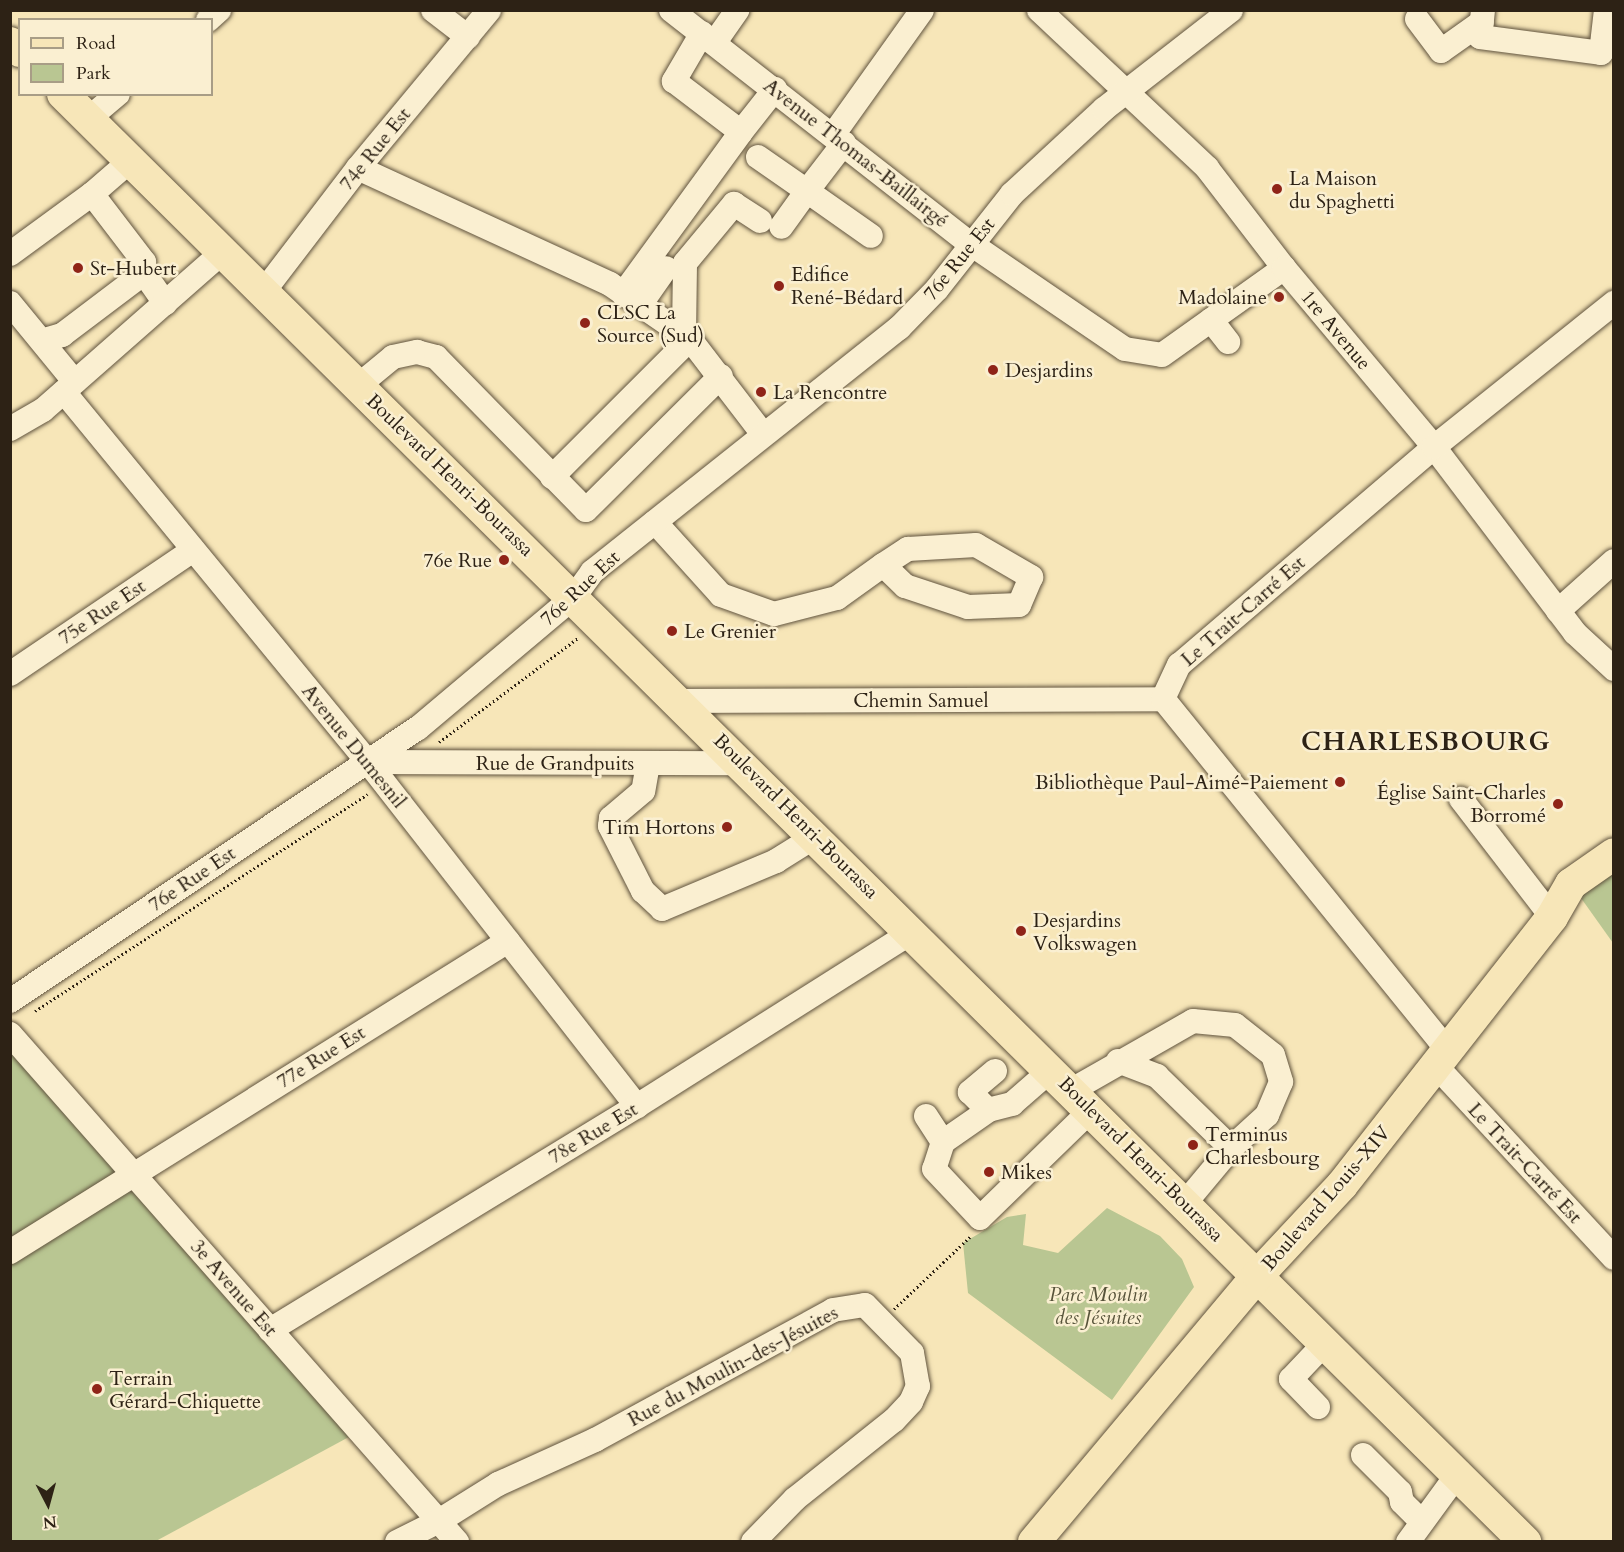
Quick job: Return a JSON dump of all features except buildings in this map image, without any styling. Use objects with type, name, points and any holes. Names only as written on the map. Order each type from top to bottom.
[{"type":"main road","name":"Boulevard Henri-Bourassa","points":[[65,96],[1459,1472],[1525,1542]]},
{"type":"main road","name":"Boulevard Louis-XIV","points":[[1034,1542],[1258,1275],[1342,1185],[1552,917],[1571,884],[1614,854]]},
{"type":"street","points":[[433,10],[468,37]]},
{"type":"street","name":"74e Rue Est","points":[[264,291],[358,168],[489,10]]},
{"type":"street","name":"Avenue Thomas-Baillairgé","points":[[671,10],[709,37],[971,244],[1125,349],[1162,355],[1284,268]]},
{"type":"street","points":[[737,10],[709,37],[674,81],[741,132]]},
{"type":"street","points":[[552,477],[687,337],[686,263],[734,204],[770,224],[807,191],[922,10]]},
{"type":"street","name":"1re Avenue","points":[[1039,10],[1207,168],[1284,268],[1434,447],[1575,633],[1614,669]]},
{"type":"street","name":"76e Rue Est","points":[[20,1008],[417,729],[574,597],[592,572],[898,328],[937,289],[1012,194],[1126,92],[1231,10]]},
{"type":"street","points":[[1482,16],[1480,37],[1601,53],[1606,10]]},
{"type":"street","points":[[1417,19],[1441,51],[1482,16]]},
{"type":"street","points":[[632,299],[741,132],[775,89]]},
{"type":"street","points":[[88,119],[116,96]]},
{"type":"street","points":[[758,156],[871,236]]},
{"type":"street","points":[[10,254],[92,194],[130,160]]},
{"type":"street","points":[[358,168],[632,299],[687,337],[721,376],[763,434]]},
{"type":"street","points":[[92,194],[144,262],[137,278]]},
{"type":"street","points":[[10,429],[69,387],[223,252]]},
{"type":"street","points":[[632,299],[666,268]]},
{"type":"street","points":[[137,278],[165,303]]},
{"type":"street","points":[[45,340],[117,282],[137,278]]},
{"type":"street","name":"Avenue Dumesnil","points":[[10,303],[45,340],[69,387],[193,550],[368,762],[637,1106]]},
{"type":"street","name":"Le Trait-Carré Est","points":[[1614,303],[1434,447],[1179,664],[1163,699],[1443,1059],[1614,1258]]},
{"type":"street","points":[[1211,320],[1228,342]]},
{"type":"street","points":[[359,385],[393,357],[417,352],[436,357],[585,510],[721,376]]},
{"type":"street","points":[[654,522],[721,595],[774,614],[837,598],[883,565],[908,549],[976,545],[1031,577],[1019,605],[969,607],[905,586],[883,565]]},
{"type":"street","name":"75e Rue Est","points":[[10,674],[193,550]]},
{"type":"street","points":[[1558,611],[1614,561]]},
{"type":"street","name":"Chemin Samuel","points":[[680,701],[1163,699]]},
{"type":"street","name":"Rue de Grandpuits","points":[[368,762],[742,763]]},
{"type":"street","points":[[648,764],[643,791],[611,818],[610,826],[644,891],[662,909],[776,861],[816,836]]},
{"type":"street","points":[[1461,799],[1552,917]]},
{"type":"street","name":"78e Rue Est","points":[[270,1330],[637,1106],[912,932]]},
{"type":"street","name":"77e Rue Est","points":[[10,1252],[133,1173],[508,941]]},
{"type":"street","points":[[1071,1090],[1042,1158],[980,1218],[934,1169],[943,1142],[989,1110],[1071,1090],[1118,1061],[1193,1021],[1235,1025],[1273,1055],[1281,1082],[1267,1115],[1231,1148],[1185,1203]]},
{"type":"street","name":"3e Avenue Est","points":[[10,1034],[457,1542]]},
{"type":"street","points":[[1118,1061],[1157,1076],[1231,1148]]},
{"type":"street","points":[[989,1110],[970,1092],[994,1071]]},
{"type":"street","points":[[926,1116],[943,1142]]},
{"type":"street","name":"Rue du Moulin-des-Jésuites","points":[[439,1521],[498,1484],[595,1440],[832,1310],[865,1305],[912,1353],[918,1386],[911,1402],[894,1420],[795,1499],[753,1542]]},
{"type":"street","points":[[1318,1407],[1291,1379],[1326,1342]]},
{"type":"street","points":[[1363,1455],[1400,1492],[1402,1502],[1422,1522]]},
{"type":"street","points":[[1408,1542],[1459,1472]]},
{"type":"street","points":[[397,1542],[439,1521]]},
{"type":"path","points":[[412,762],[600,622]]},
{"type":"path","points":[[20,1008],[384,783]]},
{"type":"green space","points":[[1613,854],[1613,943],[1571,884]]},
{"type":"green space","points":[[10,1034],[360,1431],[156,1541],[11,1541]]},
{"type":"green space","name":"Parc Moulin des Jésuites","points":[[1107,1208],[1160,1236],[1182,1259],[1194,1287],[1112,1400],[968,1293],[963,1243],[1007,1217],[1026,1214],[1023,1245],[1058,1253]]},
{"type":"place","name":"La Maison du Spaghetti","points":[[1277,189]]},
{"type":"place","name":"St-Hubert","points":[[78,268]]},
{"type":"place","name":"Edifice René-Bédard","points":[[779,286]]},
{"type":"place","name":"Madolaine","points":[[1279,297]]},
{"type":"place","name":"CLSC La Source (Sud)","points":[[585,323]]},
{"type":"place","name":"Desjardins","points":[[993,370]]},
{"type":"place","name":"La Rencontre","points":[[761,392]]},
{"type":"place","name":"76e Rue","points":[[504,560]]},
{"type":"place","name":"Le Grenier","points":[[672,631]]},
{"type":"place","name":"Bibliothèque Paul-Aimé-Paiement","points":[[1340,782]]},
{"type":"place","name":"Église Saint-Charles Borromé","points":[[1558,804]]},
{"type":"place","name":"Tim Hortons","points":[[727,827]]},
{"type":"place","name":"Desjardins Volkswagen","points":[[1021,931]]},
{"type":"place","name":"Terminus Charlesbourg","points":[[1193,1145]]},
{"type":"place","name":"Mikes","points":[[989,1172]]},
{"type":"place","name":"Terrain Gérard-Chiquette","points":[[97,1389]]},
{"type":"district","name":"CHARLESBOURG","points":[[1426,742]]}]
